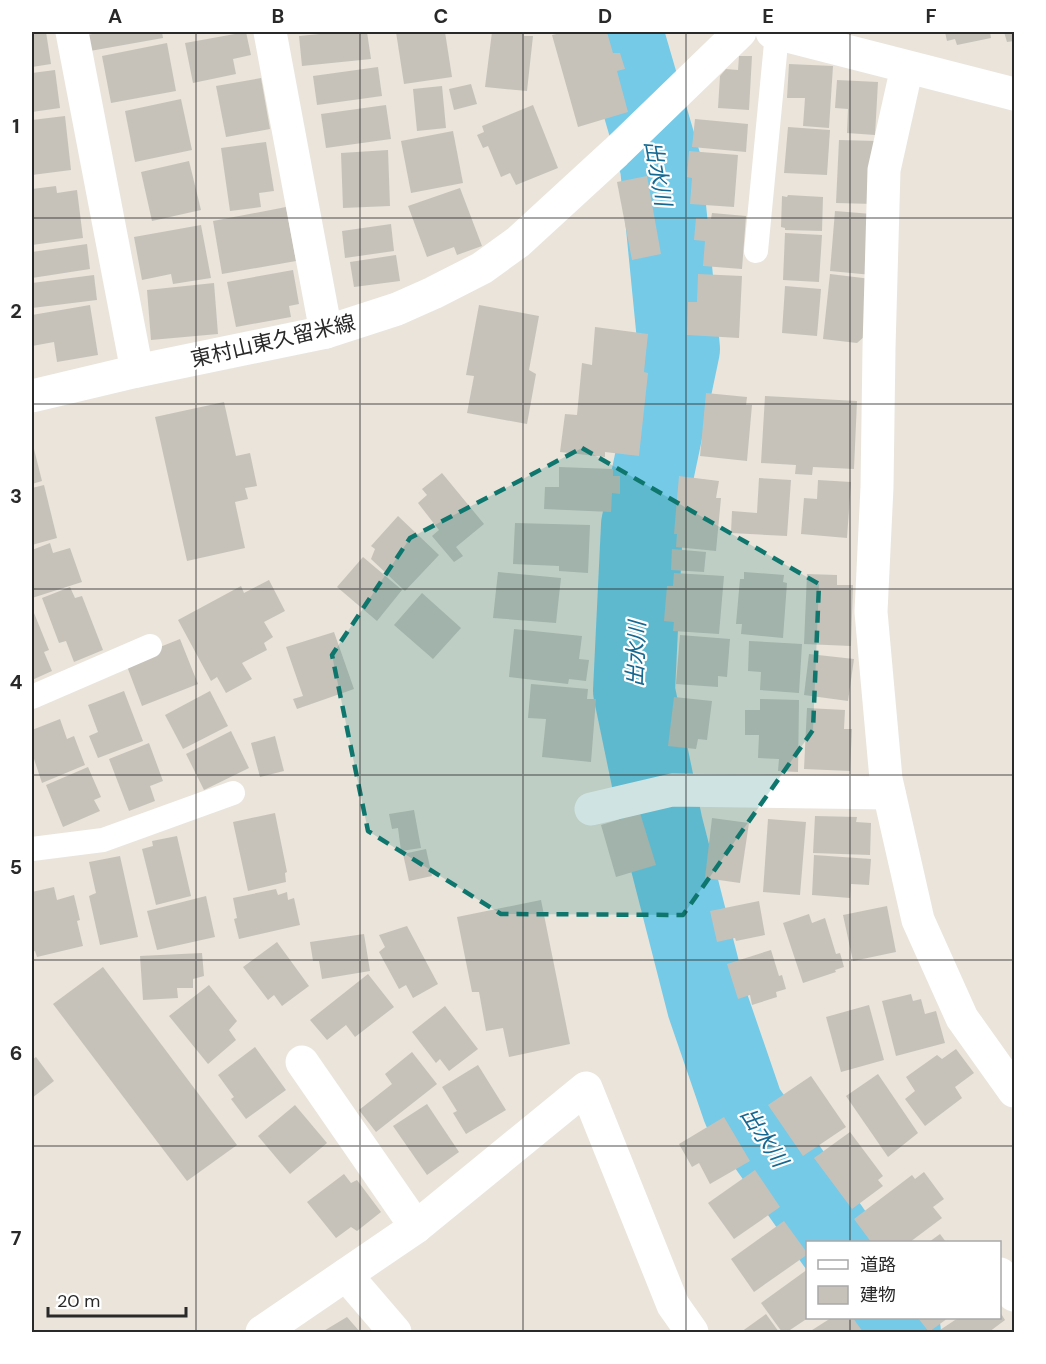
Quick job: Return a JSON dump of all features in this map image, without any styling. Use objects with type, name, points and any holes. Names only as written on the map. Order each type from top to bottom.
[{"type":"street","points":[[72,32],[137,371]]},
{"type":"street","points":[[270,32],[326,332]]},
{"type":"street","name":"東村山東久留米線","points":[[32,396],[137,371],[326,332],[397,309],[482,268],[518,242],[616,152],[740,32]]},
{"type":"street","points":[[775,32],[1014,94]]},
{"type":"street","points":[[907,67],[884,170],[877,487],[871,612],[886,778],[918,920],[962,1018],[1014,1090]]},
{"type":"street","points":[[591,809],[672,790],[890,793]]},
{"type":"street","points":[[302,1062],[416,1227]]},
{"type":"street","points":[[262,1332],[416,1227],[586,1088],[673,1305],[692,1332]]},
{"type":"street","points":[[346,1275],[395,1332]]},
{"type":"street","points":[[1001,1277],[1014,1296]]},
{"type":"lane","points":[[756,251],[775,32]]},
{"type":"lane","points":[[32,697],[150,646]]},
{"type":"lane","points":[[32,849],[102,840],[233,793]]},
{"type":"highlighted area","points":[[582,448],[819,584],[813,730],[683,915],[501,914],[368,831],[332,655],[410,538]]},
{"type":"building","points":[[32,32],[46,32],[51,64],[32,67]]},
{"type":"building","points":[[103,32],[162,32],[163,38],[90,51],[87,35]]},
{"type":"building","points":[[246,32],[251,55],[233,59],[236,74],[193,83],[185,43]]},
{"type":"building","points":[[367,32],[371,59],[302,66],[299,36]]},
{"type":"building","points":[[396,32],[445,32],[452,77],[404,84]]},
{"type":"building","points":[[492,32],[524,32],[524,36],[533,36],[527,91],[485,87]]},
{"type":"building","points":[[565,32],[607,32],[613,53],[620,53],[625,69],[617,71],[628,112],[578,127],[552,35]]},
{"type":"building","points":[[945,32],[990,32],[991,38],[957,45],[955,39],[947,41]]},
{"type":"building","points":[[1004,32],[1014,32],[1014,41],[1007,42]]},
{"type":"building","points":[[167,43],[176,91],[111,103],[102,56]]},
{"type":"building","points":[[739,56],[752,56],[749,110],[718,108],[720,76],[726,69],[738,70]]},
{"type":"building","points":[[789,64],[833,66],[829,128],[803,126],[805,98],[787,98]]},
{"type":"building","points":[[378,67],[382,96],[317,105],[313,76]]},
{"type":"building","points":[[55,70],[60,108],[32,112],[32,73]]},
{"type":"building","points":[[261,78],[270,129],[226,137],[216,86]]},
{"type":"building","points":[[837,80],[878,82],[875,135],[847,133],[848,109],[835,108]]},
{"type":"building","points":[[471,84],[477,104],[454,110],[449,89]]},
{"type":"building","points":[[442,86],[446,128],[417,131],[413,89]]},
{"type":"building","points":[[181,99],[192,150],[135,162],[125,111]]},
{"type":"building","points":[[386,105],[391,139],[326,148],[321,114]]},
{"type":"building","points":[[533,105],[558,168],[516,185],[510,173],[501,177],[488,146],[483,148],[477,135],[484,132],[482,126]]},
{"type":"building","points":[[65,116],[71,170],[32,175],[32,120]]},
{"type":"building","points":[[695,119],[748,124],[746,152],[692,147]]},
{"type":"building","points":[[788,127],[830,130],[827,175],[784,173]]},
{"type":"building","points":[[453,131],[463,183],[411,193],[401,141]]},
{"type":"building","points":[[839,140],[877,141],[874,204],[836,203]]},
{"type":"building","points":[[266,142],[274,191],[259,193],[261,207],[230,211],[221,148]]},
{"type":"building","points":[[388,150],[390,206],[343,208],[341,153]]},
{"type":"building","points":[[689,151],[738,155],[734,207],[690,204],[692,178],[687,177]]},
{"type":"building","points":[[189,161],[201,210],[152,221],[141,172]]},
{"type":"building","points":[[647,176],[661,254],[632,260],[617,182]]},
{"type":"building","points":[[56,186],[57,193],[77,190],[83,238],[32,245],[32,189]]},
{"type":"building","points":[[460,188],[482,246],[457,255],[454,247],[427,257],[408,206]]},
{"type":"building","points":[[788,195],[823,197],[822,231],[785,230],[781,227],[782,196],[787,197]]},
{"type":"building","points":[[286,207],[296,261],[222,274],[213,221]]},
{"type":"building","points":[[835,211],[872,214],[872,275],[830,271]]},
{"type":"building","points":[[712,213],[746,216],[742,269],[703,266],[705,241],[694,240],[696,218],[711,219]]},
{"type":"building","points":[[391,224],[394,251],[345,258],[342,231]]},
{"type":"building","points":[[201,225],[211,278],[173,284],[171,274],[142,280],[134,237]]},
{"type":"building","points":[[785,233],[822,235],[819,282],[783,280]]},
{"type":"building","points":[[87,244],[90,269],[32,278],[32,252]]},
{"type":"building","points":[[396,255],[400,281],[354,287],[350,262]]},
{"type":"building","points":[[293,270],[299,304],[289,306],[291,317],[236,327],[227,282]]},
{"type":"building","points":[[698,274],[742,276],[739,338],[687,335],[688,302],[697,302]]},
{"type":"building","points":[[830,274],[871,279],[865,336],[857,343],[823,339]]},
{"type":"building","points":[[94,275],[97,300],[32,308],[32,283]]},
{"type":"building","points":[[214,283],[218,334],[151,340],[147,290]]},
{"type":"building","points":[[785,286],[821,289],[817,336],[782,333]]},
{"type":"building","points":[[90,305],[98,355],[57,362],[54,342],[32,346],[32,315]]},
{"type":"building","points":[[479,305],[539,316],[529,370],[536,374],[527,424],[467,413],[474,376],[466,375]]},
{"type":"building","points":[[595,327],[648,334],[644,372],[648,373],[639,456],[605,452],[605,457],[560,452],[565,414],[577,415],[582,363],[592,365]]},
{"type":"building","points":[[706,393],[747,397],[746,405],[752,405],[747,461],[700,456]]},
{"type":"building","points":[[765,396],[857,401],[854,469],[813,467],[812,475],[795,474],[796,465],[761,463]]},
{"type":"building","points":[[224,402],[236,456],[250,453],[257,486],[245,488],[248,499],[235,502],[245,548],[187,561],[155,417]]},
{"type":"building","points":[[32,441],[42,481],[32,484]]},
{"type":"building","points":[[559,467],[613,469],[613,476],[620,476],[620,494],[612,493],[611,512],[544,509],[545,487],[559,487]]},
{"type":"building","points":[[442,473],[484,524],[456,547],[463,556],[454,562],[432,536],[439,530],[418,503],[427,495],[422,489]]},
{"type":"building","points":[[679,476],[719,481],[716,498],[721,498],[716,551],[676,547],[677,534],[674,534]]},
{"type":"building","points":[[759,478],[791,480],[787,536],[731,533],[732,511],[757,513]]},
{"type":"building","points":[[818,480],[851,482],[847,538],[801,534],[804,498],[817,499]]},
{"type":"building","points":[[44,485],[57,538],[32,545],[32,488]]},
{"type":"building","points":[[398,516],[439,555],[405,591],[371,559],[375,549],[371,546]]},
{"type":"building","points":[[515,523],[590,525],[588,573],[559,571],[559,566],[513,564]]},
{"type":"building","points":[[50,543],[53,553],[70,548],[82,582],[32,598],[32,550]]},
{"type":"building","points":[[672,549],[706,552],[704,572],[671,570]]},
{"type":"building","points":[[363,557],[402,590],[377,621],[337,587]]},
{"type":"building","points":[[498,572],[561,578],[556,623],[493,618]]},
{"type":"building","points":[[744,572],[784,575],[783,582],[787,583],[783,638],[741,634],[742,624],[736,624],[740,579],[744,579]]},
{"type":"building","points":[[674,573],[724,576],[719,634],[673,631],[674,622],[664,621],[667,586],[673,586]]},
{"type":"building","points":[[807,574],[837,575],[837,585],[853,585],[851,646],[804,644]]},
{"type":"building","points":[[269,580],[285,611],[264,622],[273,637],[264,643],[267,650],[242,663],[252,679],[226,693],[217,677],[211,681],[178,620],[241,586],[244,593]]},
{"type":"building","points":[[70,587],[75,598],[82,596],[103,650],[74,662],[66,641],[59,643],[42,598]]},
{"type":"building","points":[[422,593],[461,628],[433,659],[394,625]]},
{"type":"building","points":[[32,608],[49,650],[44,652],[52,671],[32,680]]},
{"type":"building","points":[[514,629],[582,636],[579,659],[589,660],[586,681],[569,679],[568,684],[509,677]]},
{"type":"building","points":[[334,632],[354,689],[297,709],[293,699],[303,696],[286,647]]},
{"type":"building","points":[[680,635],[730,639],[727,677],[718,676],[718,687],[676,684]]},
{"type":"building","points":[[180,639],[198,684],[142,706],[125,661]]},
{"type":"building","points":[[749,641],[802,644],[799,693],[760,690],[761,672],[748,671]]},
{"type":"building","points":[[809,654],[854,659],[848,701],[804,695]]},
{"type":"building","points":[[531,684],[588,689],[587,699],[596,699],[591,762],[542,757],[546,719],[528,718]]},
{"type":"building","points":[[124,691],[143,741],[98,758],[89,736],[98,732],[88,705]]},
{"type":"building","points":[[210,691],[228,726],[183,749],[165,715]]},
{"type":"building","points":[[674,697],[712,701],[707,740],[698,739],[696,749],[668,746]]},
{"type":"building","points":[[760,699],[799,700],[798,772],[778,771],[779,759],[758,758],[759,735],[745,735],[745,710],[760,710]]},
{"type":"building","points":[[807,708],[845,710],[844,729],[852,729],[850,771],[804,769]]},
{"type":"building","points":[[60,719],[67,739],[74,736],[85,765],[42,783],[32,753],[32,730]]},
{"type":"building","points":[[231,731],[249,768],[204,790],[186,754]]},
{"type":"building","points":[[275,736],[284,771],[260,777],[251,743]]},
{"type":"building","points":[[149,743],[163,781],[150,786],[155,801],[129,811],[109,759]]},
{"type":"building","points":[[88,767],[101,797],[94,800],[100,811],[63,827],[46,785]]},
{"type":"building","points":[[414,810],[421,848],[401,851],[398,828],[392,829],[389,814]]},
{"type":"building","points":[[275,813],[287,872],[285,873],[286,882],[248,891],[233,822]]},
{"type":"building","points":[[640,813],[656,865],[616,877],[601,825]]},
{"type":"building","points":[[815,816],[857,817],[856,822],[871,823],[870,855],[813,853]]},
{"type":"building","points":[[712,818],[749,823],[740,883],[705,878]]},
{"type":"building","points":[[768,819],[806,822],[800,895],[763,892]]},
{"type":"building","points":[[177,836],[191,896],[156,905],[142,849],[153,846],[152,841]]},
{"type":"building","points":[[426,849],[432,876],[409,881],[403,854]]},
{"type":"building","points":[[814,855],[871,859],[869,885],[851,884],[850,898],[812,895]]},
{"type":"building","points":[[120,856],[138,937],[100,945],[89,896],[96,893],[89,862]]},
{"type":"building","points":[[54,887],[57,900],[74,895],[83,946],[37,957],[35,951],[32,952],[32,892]]},
{"type":"building","points":[[276,889],[278,895],[287,892],[288,900],[294,898],[300,925],[239,939],[234,919],[237,918],[233,898]]},
{"type":"building","points":[[206,896],[215,937],[157,950],[147,911]]},
{"type":"building","points":[[541,900],[570,1044],[509,1057],[503,1028],[486,1031],[479,992],[472,992],[457,917]]},
{"type":"building","points":[[759,901],[765,935],[717,942],[710,911]]},
{"type":"building","points":[[887,906],[896,952],[853,961],[843,915]]},
{"type":"building","points":[[809,914],[812,923],[825,918],[836,954],[840,953],[844,967],[803,983],[783,923]]},
{"type":"building","points":[[407,926],[438,984],[413,998],[406,985],[399,989],[379,952],[385,947],[379,935]]},
{"type":"building","points":[[364,934],[370,971],[322,979],[319,961],[313,961],[310,942]]},
{"type":"building","points":[[277,942],[309,986],[282,1006],[274,995],[268,1000],[243,967]]},
{"type":"building","points":[[771,950],[779,976],[782,975],[786,989],[776,992],[777,997],[752,1005],[750,995],[738,999],[727,964]]},
{"type":"building","points":[[202,953],[204,976],[193,979],[193,988],[177,988],[178,998],[143,1000],[140,956]]},
{"type":"building","points":[[103,967],[237,1145],[187,1181],[53,1004]]},
{"type":"building","points":[[368,974],[394,1007],[355,1037],[346,1025],[327,1040],[310,1020]]},
{"type":"building","points":[[209,985],[237,1021],[229,1030],[236,1040],[208,1064],[169,1016]]},
{"type":"building","points":[[911,994],[913,1001],[921,999],[925,1014],[936,1011],[945,1043],[896,1056],[882,1001]]},
{"type":"building","points":[[869,1005],[884,1060],[841,1072],[826,1017]]},
{"type":"building","points":[[445,1006],[478,1049],[449,1071],[440,1059],[436,1063],[412,1032]]},
{"type":"building","points":[[255,1047],[286,1090],[246,1119],[231,1099],[234,1097],[218,1075]]},
{"type":"building","points":[[956,1049],[974,1073],[955,1087],[962,1098],[925,1126],[905,1099],[915,1091],[906,1077],[937,1055],[942,1059]]},
{"type":"building","points":[[412,1052],[437,1084],[376,1132],[359,1110],[392,1084],[385,1074]]},
{"type":"building","points":[[36,1057],[54,1081],[32,1098],[32,1060]]},
{"type":"building","points":[[478,1065],[506,1110],[466,1134],[453,1113],[457,1111],[442,1087]]},
{"type":"building","points":[[878,1074],[918,1133],[888,1157],[846,1096]]},
{"type":"building","points":[[811,1076],[846,1127],[803,1156],[768,1105]]},
{"type":"building","points":[[427,1104],[459,1152],[427,1175],[393,1126]]},
{"type":"building","points":[[295,1105],[327,1143],[290,1174],[258,1136]]},
{"type":"building","points":[[724,1117],[750,1161],[710,1184],[699,1163],[692,1167],[679,1144]]},
{"type":"building","points":[[850,1132],[883,1176],[878,1180],[883,1186],[852,1209],[814,1158]]},
{"type":"building","points":[[755,1170],[780,1207],[734,1239],[708,1203]]},
{"type":"building","points":[[924,1172],[944,1199],[933,1207],[942,1218],[911,1241],[870,1241],[854,1219],[912,1175],[915,1179]]},
{"type":"building","points":[[344,1174],[351,1183],[357,1180],[381,1212],[357,1231],[351,1227],[336,1238],[307,1202]]},
{"type":"building","points":[[784,1221],[806,1251],[806,1255],[754,1292],[731,1259]]},
{"type":"building","points":[[940,1234],[945,1241],[930,1241]]},
{"type":"building","points":[[806,1270],[806,1319],[787,1332],[782,1332],[761,1303]]},
{"type":"building","points":[[766,1314],[779,1332],[741,1332]]},
{"type":"building","points":[[1001,1314],[1005,1320],[989,1332],[937,1332],[956,1319],[1001,1319]]},
{"type":"building","points":[[347,1317],[360,1332],[322,1332]]},
{"type":"building","points":[[829,1319],[854,1319],[863,1332],[809,1332]]},
{"type":"building","points":[[919,1319],[947,1319],[929,1332]]},
{"type":"waterway","name":"出水川","points":[[622,32],[661,166],[679,349],[642,525],[634,691],[662,826],[708,1006],[743,1108],[836,1241]]},
{"type":"waterway","name":"出水川","points":[[890,1319],[900,1332]]}]
